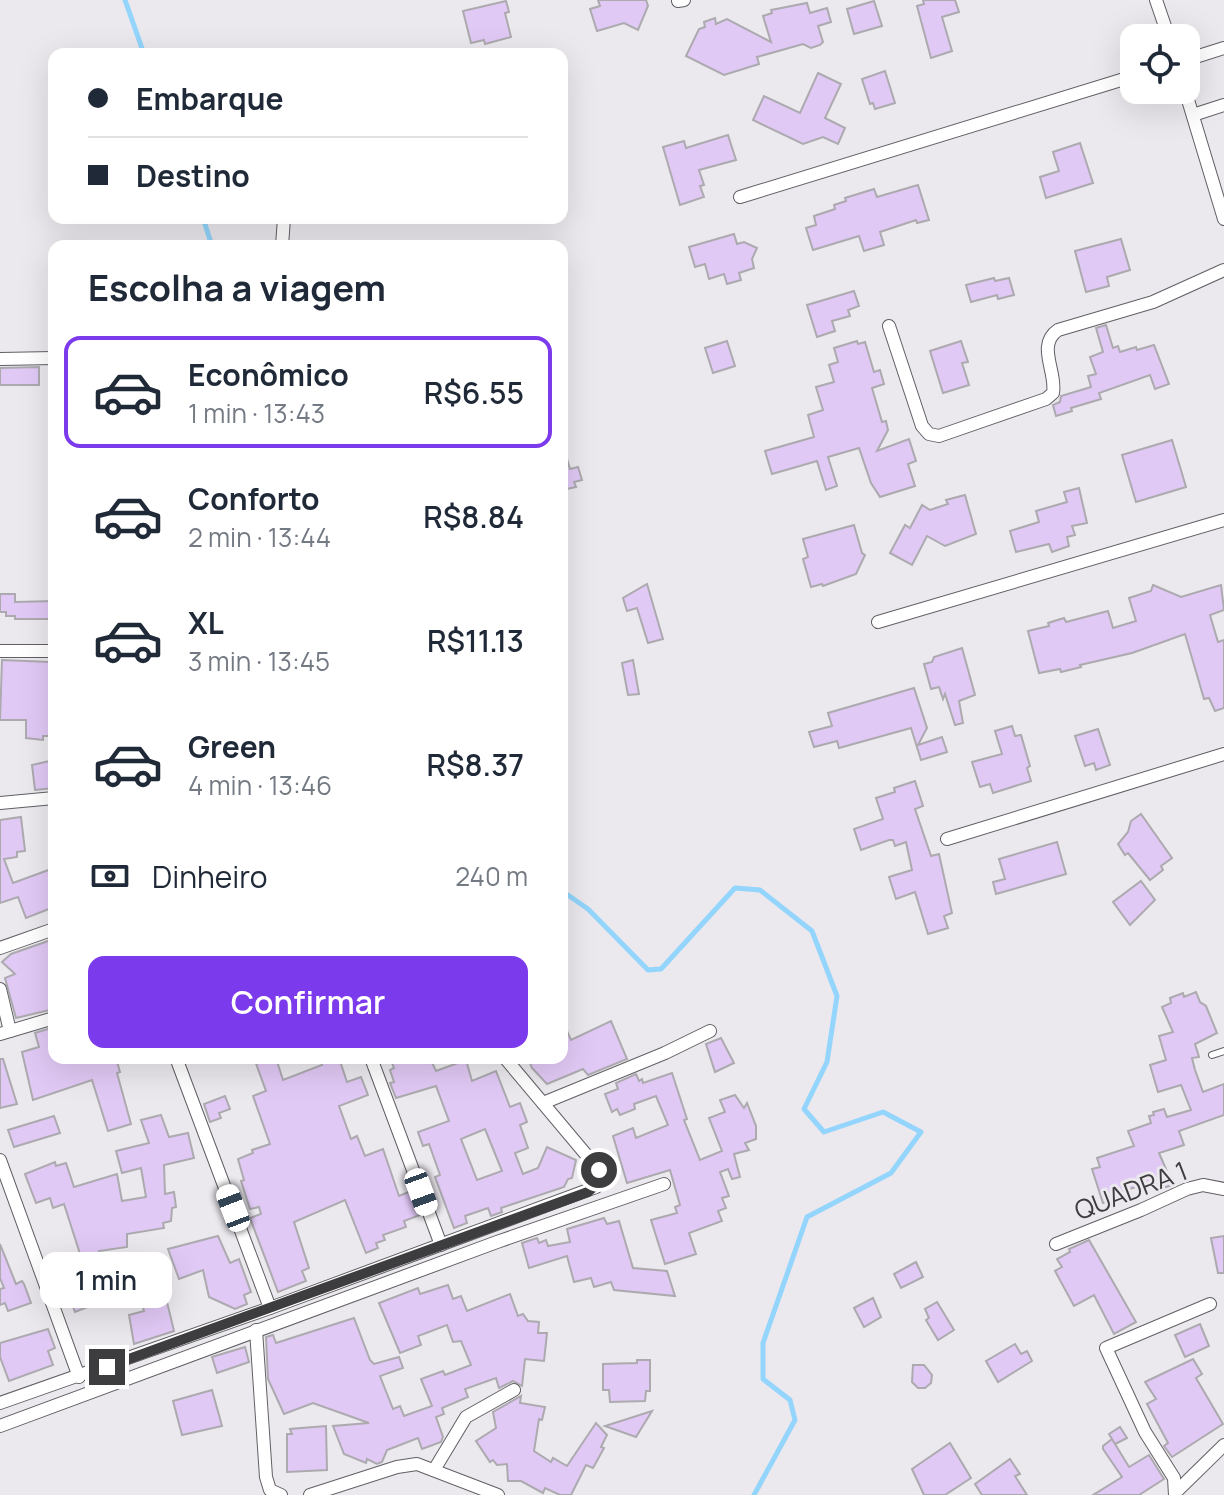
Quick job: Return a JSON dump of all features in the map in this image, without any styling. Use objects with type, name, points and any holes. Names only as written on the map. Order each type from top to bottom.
[{"type":"street","points":[[1156,0],[1164,24]]},
{"type":"street","points":[[1200,56],[1224,48]]},
{"type":"street","points":[[740,197],[1120,80]]},
{"type":"street","points":[[1189,104],[1224,219]]},
{"type":"street","points":[[1193,115],[1224,105]]},
{"type":"street","points":[[889,326],[922,426],[929,434],[939,436],[1046,399],[1053,393],[1047,344],[1058,330],[1153,302],[1224,270]]},
{"type":"street","points":[[0,359],[48,358]]},
{"type":"street","points":[[878,622],[1224,520]]},
{"type":"street","points":[[0,651],[48,651]]},
{"type":"street","points":[[947,839],[1224,754]]},
{"type":"street","points":[[0,803],[48,799]]},
{"type":"street","points":[[0,948],[48,931]]},
{"type":"street","points":[[0,989],[5,1033],[48,1020]]},
{"type":"street","points":[[543,1103],[710,1031]]},
{"type":"street","points":[[178,1064],[270,1308]]},
{"type":"street","points":[[373,1064],[441,1245]]},
{"type":"street","points":[[0,1403],[588,1192],[599,1183],[602,1175],[599,1170],[510,1064]]},
{"type":"street","points":[[0,1160],[79,1377]]},
{"type":"street","points":[[0,1426],[256,1330],[664,1184]]},
{"type":"street","name":"QUADRA 1","points":[[1056,1244],[1187,1189],[1203,1185],[1224,1189]]},
{"type":"street","points":[[1176,1493],[1174,1478],[1145,1432],[1106,1348],[1210,1304]]},
{"type":"street","points":[[256,1330],[266,1477],[270,1490],[281,1495]]},
{"type":"street","points":[[434,1470],[466,1417],[514,1390]]},
{"type":"street","points":[[1176,1493],[1224,1445]]},
{"type":"street","points":[[310,1495],[408,1464],[417,1464],[498,1495]]},
{"type":"lane","points":[[1212,1055],[1224,1051]]},
{"type":"building","points":[[598,0],[646,0],[648,6],[638,30],[624,23],[597,31],[590,9],[600,6]]},
{"type":"building","points":[[923,0],[955,0],[959,12],[942,17],[952,51],[931,58],[917,6],[924,4]]},
{"type":"building","points":[[506,1],[509,12],[505,13],[511,37],[485,44],[484,40],[471,43],[463,11]]},
{"type":"building","points":[[874,1],[882,26],[854,34],[847,9]]},
{"type":"building","points":[[807,3],[810,13],[827,8],[831,22],[818,26],[823,42],[820,45],[811,48],[803,44],[757,57],[759,64],[724,75],[686,56],[699,29],[705,27],[704,22],[715,18],[716,24],[727,19],[771,42],[763,16],[772,13],[771,10]]},
{"type":"building","points":[[885,71],[895,103],[875,109],[873,103],[870,104],[862,79]]},
{"type":"building","points":[[818,73],[841,84],[825,118],[845,128],[838,144],[823,137],[803,144],[753,120],[764,96],[800,113]]},
{"type":"building","points":[[728,135],[736,160],[699,170],[704,197],[680,205],[663,147],[684,141],[686,148]]},
{"type":"building","points":[[1080,143],[1093,183],[1046,198],[1040,177],[1059,171],[1053,152]]},
{"type":"building","points":[[918,185],[929,220],[917,223],[916,220],[880,232],[884,245],[864,251],[859,236],[813,250],[806,228],[816,225],[814,216],[835,209],[834,205],[846,201],[845,198],[874,189],[877,197]]},
{"type":"building","points":[[734,234],[737,244],[744,242],[757,248],[752,259],[754,268],[739,273],[741,280],[727,284],[724,274],[709,279],[705,264],[695,267],[689,247]]},
{"type":"building","points":[[1121,239],[1130,270],[1107,277],[1109,286],[1086,292],[1075,251]]},
{"type":"building","points":[[994,278],[995,281],[1009,278],[1014,295],[998,299],[997,295],[971,302],[966,285]]},
{"type":"building","points":[[854,291],[859,306],[848,310],[850,316],[832,321],[835,331],[817,337],[807,305]]},
{"type":"building","points":[[1106,325],[1113,348],[1118,346],[1120,352],[1154,345],[1169,384],[1155,389],[1150,375],[1099,393],[1101,399],[1056,416],[1053,405],[1060,402],[1061,396],[1091,387],[1088,376],[1096,374],[1090,357],[1103,352],[1096,328]]},
{"type":"building","points":[[727,341],[735,366],[713,373],[705,348]]},
{"type":"building","points":[[857,341],[858,344],[865,342],[874,372],[880,370],[884,384],[872,388],[882,422],[886,421],[888,430],[877,451],[909,439],[916,461],[908,464],[915,486],[880,497],[871,483],[859,448],[828,457],[837,486],[826,490],[817,461],[772,474],[765,451],[814,437],[808,415],[823,410],[816,387],[834,382],[829,365],[838,362],[834,348]]},
{"type":"building","points":[[961,341],[968,362],[962,363],[969,385],[943,393],[930,351]]},
{"type":"building","points":[[39,367],[39,385],[0,385],[0,368]]},
{"type":"building","points":[[1172,440],[1186,487],[1136,502],[1122,455]]},
{"type":"building","points":[[568,462],[570,469],[578,467],[582,480],[574,482],[576,487],[568,489]]},
{"type":"building","points":[[1079,488],[1087,523],[1072,526],[1075,535],[1067,537],[1069,546],[1052,552],[1049,544],[1016,552],[1010,531],[1039,522],[1036,511],[1067,502],[1064,492]]},
{"type":"building","points":[[965,495],[976,534],[945,546],[927,536],[912,565],[890,553],[905,525],[910,528],[922,505],[930,510],[948,504],[946,500]]},
{"type":"building","points":[[854,525],[865,555],[856,574],[811,587],[803,559],[808,557],[803,539]]},
{"type":"building","points":[[647,584],[663,639],[648,643],[637,608],[627,611],[623,598]]},
{"type":"building","points":[[1153,585],[1181,597],[1221,585],[1224,610],[1210,615],[1218,642],[1224,640],[1224,708],[1215,711],[1209,698],[1204,699],[1185,634],[1081,667],[1039,673],[1028,631],[1049,626],[1048,623],[1064,618],[1066,622],[1108,611],[1113,628],[1136,621],[1129,598],[1151,591]]},
{"type":"building","points":[[0,594],[15,594],[15,602],[48,601],[48,619],[15,619],[15,616],[0,612]]},
{"type":"building","points":[[962,648],[975,695],[959,701],[963,723],[955,725],[945,694],[943,699],[939,687],[931,689],[924,664],[932,662],[934,657]]},
{"type":"building","points":[[2,660],[48,662],[48,736],[43,736],[43,740],[26,738],[26,720],[0,720]]},
{"type":"building","points":[[633,660],[639,694],[628,695],[622,663]]},
{"type":"building","points":[[914,688],[927,728],[918,745],[942,737],[947,752],[921,760],[911,728],[839,748],[837,741],[814,747],[809,732],[832,726],[828,713]]},
{"type":"building","points":[[1012,726],[1015,736],[1021,735],[1031,781],[993,793],[990,784],[980,787],[972,762],[1002,754],[995,731]]},
{"type":"building","points":[[1098,729],[1110,765],[1096,770],[1094,763],[1085,766],[1075,736]]},
{"type":"building","points":[[48,761],[48,789],[35,790],[32,765]]},
{"type":"building","points":[[915,781],[923,806],[915,809],[931,856],[939,854],[952,913],[944,916],[948,928],[928,934],[915,892],[896,899],[889,877],[912,870],[906,842],[895,846],[893,840],[889,840],[861,850],[854,829],[883,819],[876,798]]},
{"type":"building","points":[[1141,814],[1172,858],[1150,880],[1118,844],[1128,832],[1131,821]]},
{"type":"building","points":[[21,817],[25,851],[17,852],[17,857],[4,859],[13,883],[48,870],[48,909],[26,918],[18,897],[0,903],[0,820]]},
{"type":"building","points":[[1057,842],[1066,874],[996,894],[993,882],[1005,879],[999,859]]},
{"type":"building","points":[[1141,881],[1155,900],[1130,925],[1113,902]]},
{"type":"building","points":[[48,941],[48,1010],[16,1018],[5,978],[15,974],[2,962],[11,954]]},
{"type":"building","points":[[1196,992],[1200,1002],[1206,1006],[1217,1033],[1195,1044],[1199,1057],[1192,1058],[1203,1092],[1224,1084],[1224,1115],[1179,1131],[1184,1145],[1159,1153],[1173,1185],[1158,1189],[1156,1181],[1123,1191],[1125,1196],[1103,1203],[1092,1169],[1100,1167],[1097,1158],[1134,1146],[1128,1131],[1151,1123],[1149,1116],[1154,1115],[1153,1112],[1164,1109],[1167,1117],[1191,1110],[1181,1085],[1158,1092],[1150,1065],[1166,1060],[1159,1036],[1173,1032],[1162,1007],[1171,1003],[1170,998]]},
{"type":"building","points":[[611,1021],[627,1059],[588,1075],[583,1069],[547,1084],[530,1064],[568,1064],[568,1033],[571,1040]]},
{"type":"building","points":[[48,1029],[48,1064],[118,1064],[120,1072],[117,1073],[131,1124],[108,1131],[92,1080],[33,1100],[22,1052],[39,1047],[35,1033]]},
{"type":"building","points":[[721,1038],[734,1063],[715,1072],[706,1044]]},
{"type":"building","points":[[0,1059],[3,1059],[17,1104],[0,1108]]},
{"type":"building","points":[[256,1064],[278,1064],[283,1080],[322,1064],[341,1064],[347,1082],[361,1077],[368,1095],[339,1106],[351,1139],[357,1136],[365,1156],[383,1149],[399,1196],[411,1191],[420,1215],[404,1221],[406,1227],[383,1235],[385,1240],[376,1243],[378,1248],[366,1253],[345,1200],[294,1222],[309,1268],[302,1271],[306,1281],[278,1292],[250,1218],[261,1214],[259,1207],[250,1209],[238,1159],[270,1144],[253,1096],[266,1091]]},
{"type":"building","points":[[392,1064],[433,1064],[436,1071],[455,1064],[467,1064],[472,1081],[496,1071],[510,1107],[520,1103],[527,1122],[520,1125],[528,1148],[515,1153],[523,1174],[538,1168],[547,1147],[576,1160],[572,1178],[564,1187],[501,1208],[502,1212],[491,1216],[488,1208],[465,1216],[467,1223],[454,1228],[435,1177],[440,1175],[429,1144],[423,1146],[418,1132],[449,1121],[436,1086],[396,1098],[390,1083],[394,1082],[390,1070],[394,1068]],"holes":[[[485,1129],[502,1171],[477,1180],[461,1139]]]},
{"type":"building","points":[[672,1073],[687,1119],[684,1120],[700,1160],[722,1151],[709,1118],[725,1112],[720,1100],[735,1095],[744,1108],[747,1103],[756,1126],[756,1139],[745,1143],[749,1150],[734,1154],[740,1177],[732,1179],[728,1169],[720,1172],[729,1196],[722,1198],[726,1208],[718,1211],[722,1221],[689,1233],[696,1254],[665,1264],[651,1220],[677,1213],[675,1207],[680,1205],[670,1170],[627,1183],[613,1136],[633,1128],[636,1138],[668,1125],[656,1096],[634,1104],[635,1109],[620,1115],[617,1109],[612,1112],[605,1094],[618,1089],[616,1083],[636,1074],[643,1083]]},
{"type":"building","points":[[225,1096],[230,1109],[219,1113],[221,1118],[210,1122],[204,1104]]},
{"type":"building","points":[[161,1115],[169,1137],[188,1133],[194,1158],[164,1165],[165,1194],[174,1192],[176,1207],[172,1208],[171,1221],[163,1223],[164,1228],[127,1234],[127,1247],[99,1251],[100,1255],[82,1260],[64,1204],[53,1208],[50,1198],[36,1203],[25,1174],[55,1162],[56,1166],[66,1163],[74,1187],[117,1174],[122,1201],[146,1197],[141,1168],[122,1173],[116,1151],[149,1143],[141,1120]]},
{"type":"building","points":[[54,1116],[60,1133],[14,1147],[8,1130]]},
{"type":"building","points":[[604,1218],[607,1224],[619,1221],[633,1268],[667,1271],[675,1296],[614,1290],[611,1282],[594,1287],[591,1278],[574,1282],[567,1256],[529,1268],[522,1243],[537,1238],[539,1243],[546,1240],[548,1246],[570,1242],[567,1229]]},
{"type":"building","points":[[218,1236],[230,1263],[239,1259],[251,1292],[244,1295],[247,1304],[235,1309],[209,1297],[203,1270],[179,1279],[168,1249]]},
{"type":"building","points":[[1224,1236],[1224,1273],[1218,1273],[1211,1238]]},
{"type":"building","points":[[1089,1240],[1136,1322],[1114,1334],[1094,1295],[1074,1306],[1055,1271],[1062,1267],[1057,1259],[1070,1252],[1069,1249]]},
{"type":"building","points":[[0,1244],[16,1284],[22,1281],[31,1303],[8,1311],[5,1303],[0,1305],[0,1289],[4,1288],[0,1278]]},
{"type":"building","points":[[916,1262],[923,1277],[901,1288],[894,1274]]},
{"type":"building","points":[[92,1268],[99,1285],[107,1283],[113,1297],[75,1312],[63,1278]]},
{"type":"building","points":[[448,1285],[453,1299],[461,1296],[467,1311],[510,1294],[518,1316],[523,1314],[528,1321],[539,1322],[538,1333],[547,1333],[544,1361],[525,1359],[522,1386],[513,1381],[499,1388],[496,1378],[465,1389],[468,1397],[442,1408],[444,1414],[436,1417],[443,1437],[441,1442],[422,1449],[418,1438],[387,1450],[382,1462],[377,1464],[344,1454],[333,1426],[369,1423],[313,1403],[284,1414],[268,1379],[266,1337],[273,1335],[276,1343],[354,1318],[374,1364],[399,1357],[403,1368],[380,1376],[393,1409],[400,1406],[404,1416],[432,1406],[421,1379],[443,1371],[445,1375],[471,1365],[461,1341],[453,1342],[447,1325],[418,1336],[421,1345],[400,1353],[379,1303],[418,1288],[420,1294]]},
{"type":"building","points":[[166,1298],[174,1331],[134,1344],[129,1315],[144,1311],[142,1304]]},
{"type":"building","points":[[873,1298],[881,1317],[864,1327],[854,1308]]},
{"type":"building","points":[[937,1302],[954,1330],[938,1340],[926,1320],[929,1318],[925,1309]]},
{"type":"building","points":[[1200,1324],[1209,1346],[1185,1357],[1175,1335]]},
{"type":"building","points":[[48,1329],[55,1348],[48,1351],[53,1365],[9,1381],[0,1357],[0,1343]]},
{"type":"building","points":[[1015,1344],[1021,1354],[1027,1351],[1032,1361],[998,1382],[986,1361]]},
{"type":"building","points":[[245,1347],[249,1362],[217,1373],[212,1357]]},
{"type":"building","points":[[1193,1359],[1202,1374],[1196,1378],[1223,1424],[1172,1457],[1164,1446],[1168,1443],[1147,1404],[1156,1399],[1145,1382]]},
{"type":"building","points":[[637,1360],[650,1360],[650,1391],[646,1391],[645,1401],[610,1402],[609,1390],[603,1390],[603,1364],[637,1363]]},
{"type":"building","points":[[913,1365],[924,1365],[932,1375],[931,1383],[925,1388],[918,1388],[912,1382]]},
{"type":"building","points":[[212,1390],[222,1426],[182,1435],[173,1401]]},
{"type":"building","points":[[521,1396],[520,1403],[545,1407],[542,1420],[539,1419],[534,1451],[551,1462],[553,1458],[567,1466],[596,1423],[607,1435],[593,1468],[586,1465],[571,1495],[560,1495],[545,1488],[543,1493],[521,1481],[508,1481],[507,1464],[490,1462],[476,1441],[496,1428],[493,1412]]},
{"type":"building","points":[[652,1411],[636,1437],[605,1426]]},
{"type":"building","points":[[326,1426],[327,1470],[287,1472],[287,1434],[292,1434],[290,1429]]},
{"type":"building","points":[[1120,1427],[1127,1438],[1115,1444],[1129,1467],[1149,1455],[1164,1479],[1139,1495],[1093,1495],[1122,1477],[1103,1449],[1112,1439],[1109,1434]]},
{"type":"building","points":[[950,1443],[971,1478],[945,1495],[924,1495],[912,1469]]},
{"type":"building","points":[[1010,1459],[1020,1474],[1015,1476],[1027,1495],[982,1495],[975,1484]]},
{"type":"waterway","points":[[125,0],[142,48]]},
{"type":"waterway","points":[[205,224],[210,240]]},
{"type":"waterway","points":[[568,895],[588,909],[648,970],[661,969],[735,888],[760,890],[812,931],[837,996],[827,1062],[804,1109],[824,1132],[883,1112],[921,1132],[891,1173],[807,1217],[763,1343],[763,1379],[790,1400],[795,1420],[754,1495]]},
{"type":"route","points":[[107,1367],[588,1192],[602,1179],[599,1170]]}]
